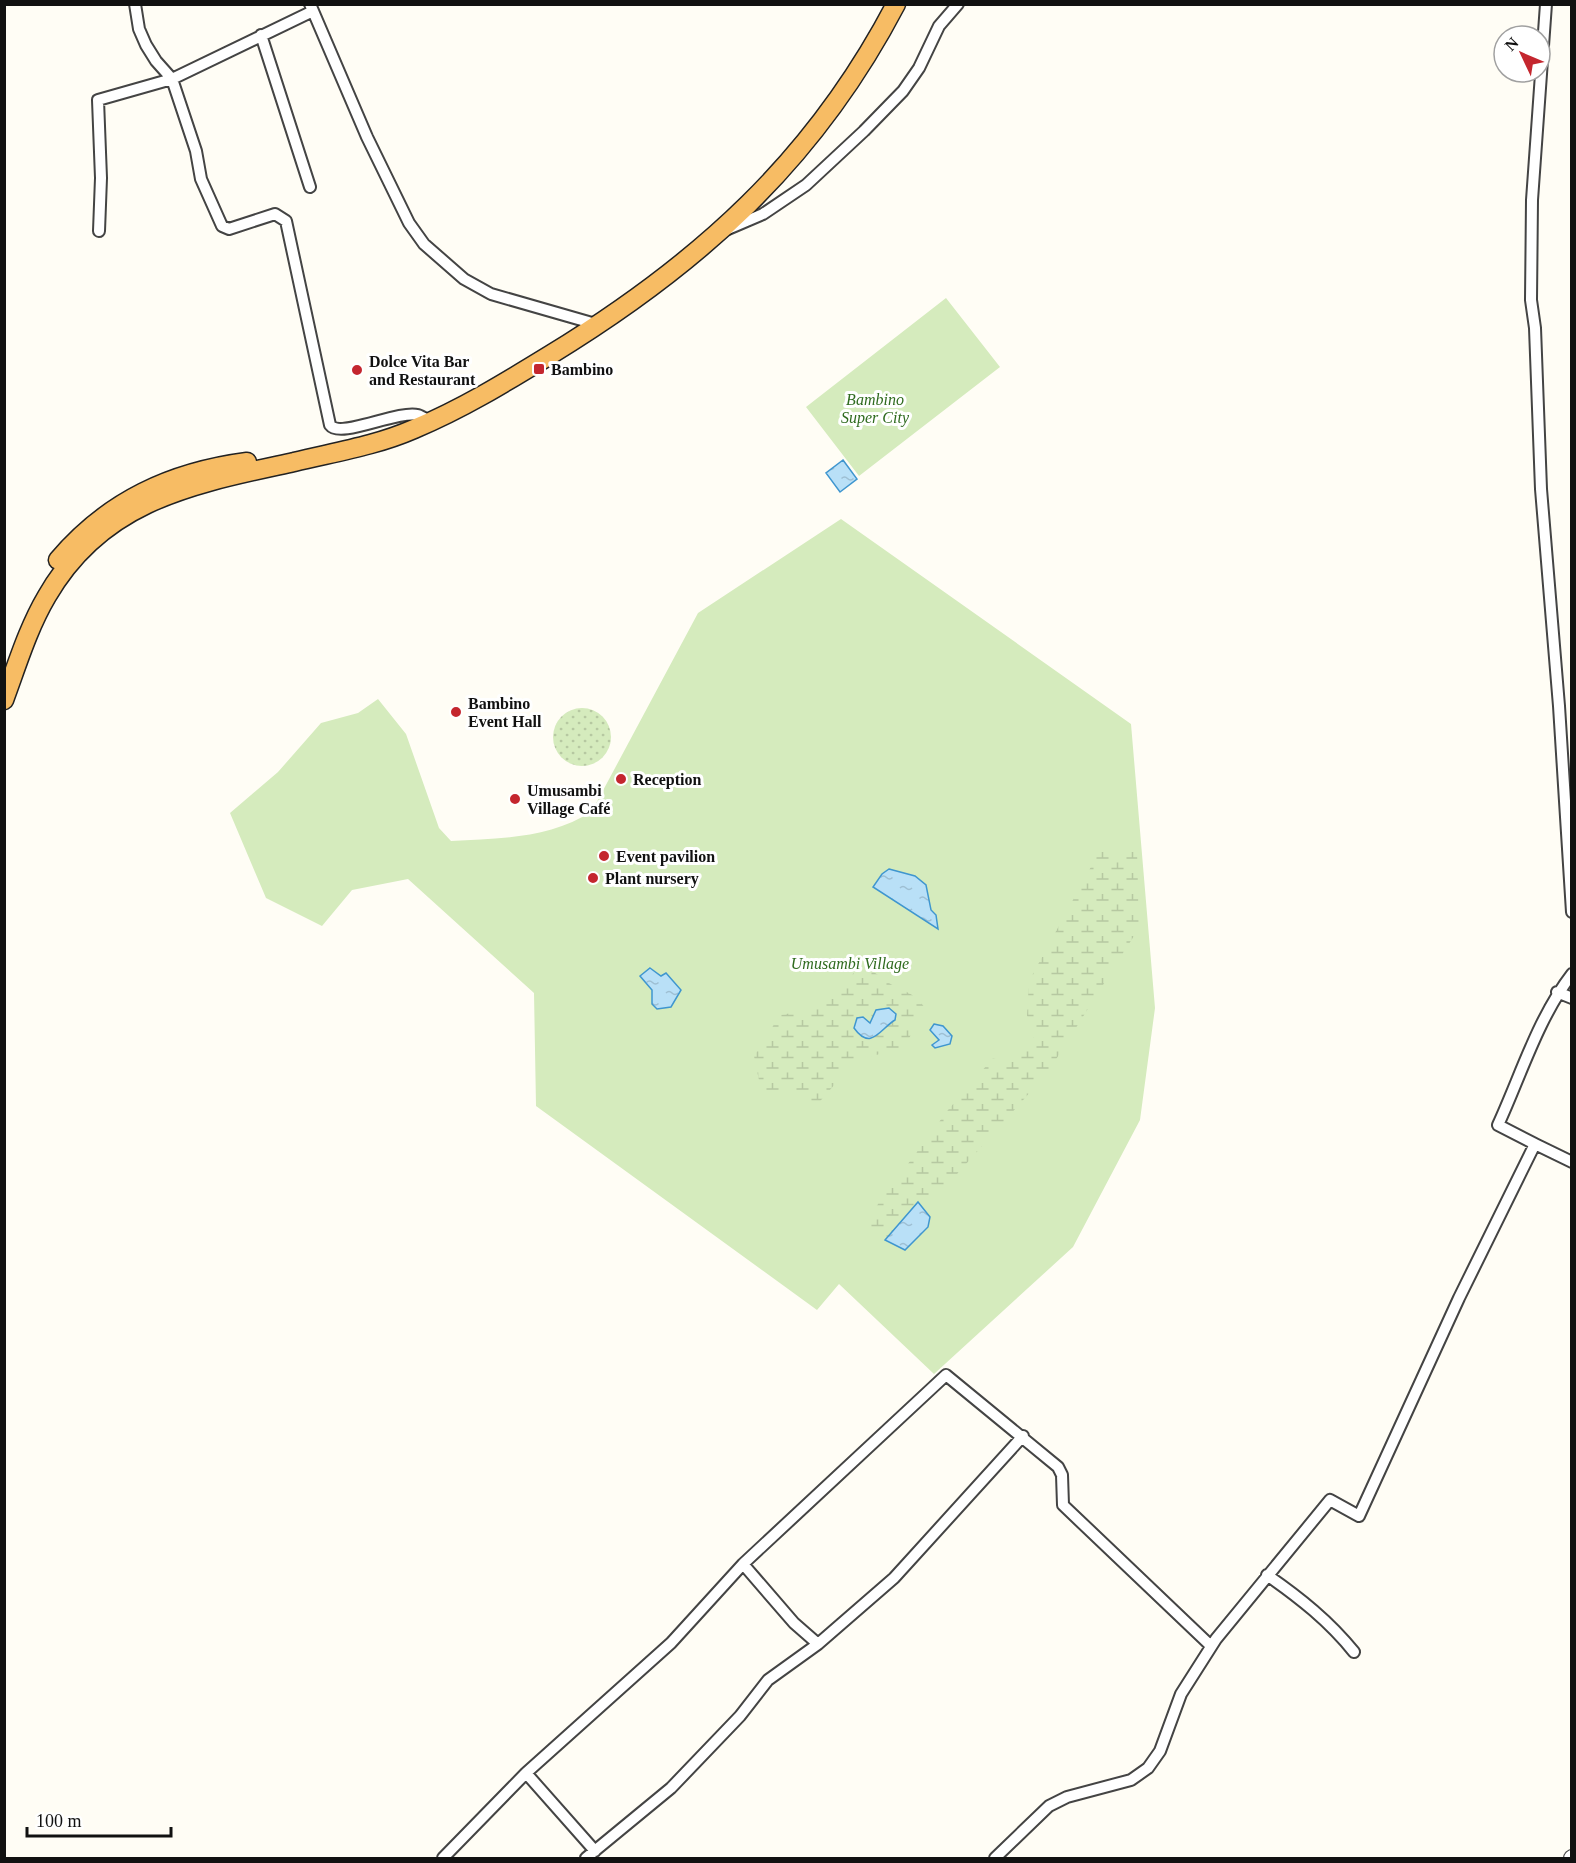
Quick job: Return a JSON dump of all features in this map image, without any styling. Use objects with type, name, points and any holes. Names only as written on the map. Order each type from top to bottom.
[{"type":"highway","points":[[4,700],[32,626],[48,596],[62,574],[102,532],[151,501],[176,491],[376,444],[431,422],[493,390],[599,325],[677,270],[767,187],[834,106],[896,4]]},
{"type":"highway","points":[[4,675],[19,625],[38,589],[74,541],[98,519],[129,498],[184,474],[247,462],[311,458]]},
{"type":"street","points":[[135,4],[139,29],[146,45],[156,62],[172,79],[185,113],[201,179],[222,226],[229,229],[275,214],[286,221],[330,425],[337,430],[348,430],[401,415],[419,415],[431,422]]},
{"type":"street","points":[[719,233],[763,214],[806,185],[864,131],[903,91],[919,68],[939,26],[957,4]]},
{"type":"street","points":[[1546,4],[1533,200],[1531,300],[1535,328],[1541,489],[1559,706],[1572,912]]},
{"type":"street","points":[[99,231],[101,178],[98,99],[172,79],[312,8],[367,137],[410,224],[424,244],[464,279],[490,294],[599,325]]},
{"type":"street","points":[[261,35],[310,188]]},
{"type":"street","points":[[1572,974],[1557,992],[1498,1125],[1572,1162]]},
{"type":"street","points":[[1557,992],[1572,998]]},
{"type":"street","points":[[995,1858],[1049,1806],[1067,1797],[1131,1780],[1149,1768],[1160,1751],[1181,1694],[1212,1646],[1267,1575],[1330,1500],[1359,1516],[1459,1298],[1535,1144]]},
{"type":"street","points":[[443,1858],[526,1773],[671,1642],[743,1564],[946,1375],[1023,1436],[1060,1470],[1064,1505],[1212,1646]]},
{"type":"street","points":[[526,1773],[590,1855],[671,1788],[740,1716],[768,1680],[818,1644],[894,1578],[1023,1436]]},
{"type":"street","points":[[743,1564],[794,1623],[818,1644]]},
{"type":"street","points":[[1267,1575],[1294,1593],[1335,1628],[1354,1652]]},
{"type":"green space","name":"Bambino Super City","points":[[946,298],[1000,367],[859,476],[806,407]]},
{"type":"green space","name":"Umusambi Village","points":[[841,519],[1131,724],[1155,1008],[1140,1120],[1073,1247],[934,1374],[839,1284],[817,1310],[536,1106],[534,993],[408,879],[352,890],[322,926],[266,898],[230,813],[278,772],[321,723],[358,713],[378,699],[406,734],[439,828],[451,841],[542,832],[576,820],[592,811],[698,613]]},
{"type":"green space","points":[[576,708],[588,708],[603,716],[611,731],[611,743],[603,758],[588,766],[576,766],[561,758],[553,743],[553,731],[561,716]]},
{"type":"green space","points":[[1137,850],[1139,928],[1048,1072],[941,1192],[918,1202],[885,1240],[861,1227],[948,1110],[993,1058],[1007,1063],[1039,1032],[1027,1016],[1029,981],[1099,852]]},
{"type":"green space","points":[[859,965],[913,995],[925,1008],[904,1048],[856,1060],[815,1107],[802,1092],[761,1090],[754,1056],[780,1015],[810,1010],[850,978]]},
{"type":"water","points":[[843,460],[857,479],[840,492],[826,473]]},
{"type":"water","points":[[889,869],[915,876],[926,885],[938,929],[873,887],[882,874]]},
{"type":"water","points":[[650,968],[661,976],[666,973],[681,990],[671,1007],[657,1009],[652,1004],[652,990],[640,976]]},
{"type":"water","points":[[889,1008],[896,1014],[895,1020],[876,1036],[866,1038],[854,1028],[857,1018],[863,1017],[870,1023],[876,1010]]},
{"type":"water","points":[[934,1024],[943,1026],[952,1036],[950,1044],[935,1048],[932,1045],[939,1040],[930,1030]]},
{"type":"water","points":[[918,1202],[930,1217],[928,1227],[905,1250],[885,1240]]},
{"type":"place","name":"Bambino","points":[[539,369]]},
{"type":"place","name":"Dolce Vita Bar and Restaurant","points":[[357,370]]},
{"type":"place","name":"Bambino Event Hall","points":[[456,712]]},
{"type":"place","name":"Reception","points":[[621,779]]},
{"type":"place","name":"Umusambi Village Café","points":[[515,799]]},
{"type":"place","name":"Event pavilion","points":[[604,856]]},
{"type":"place","name":"Plant nursery","points":[[593,878]]}]
